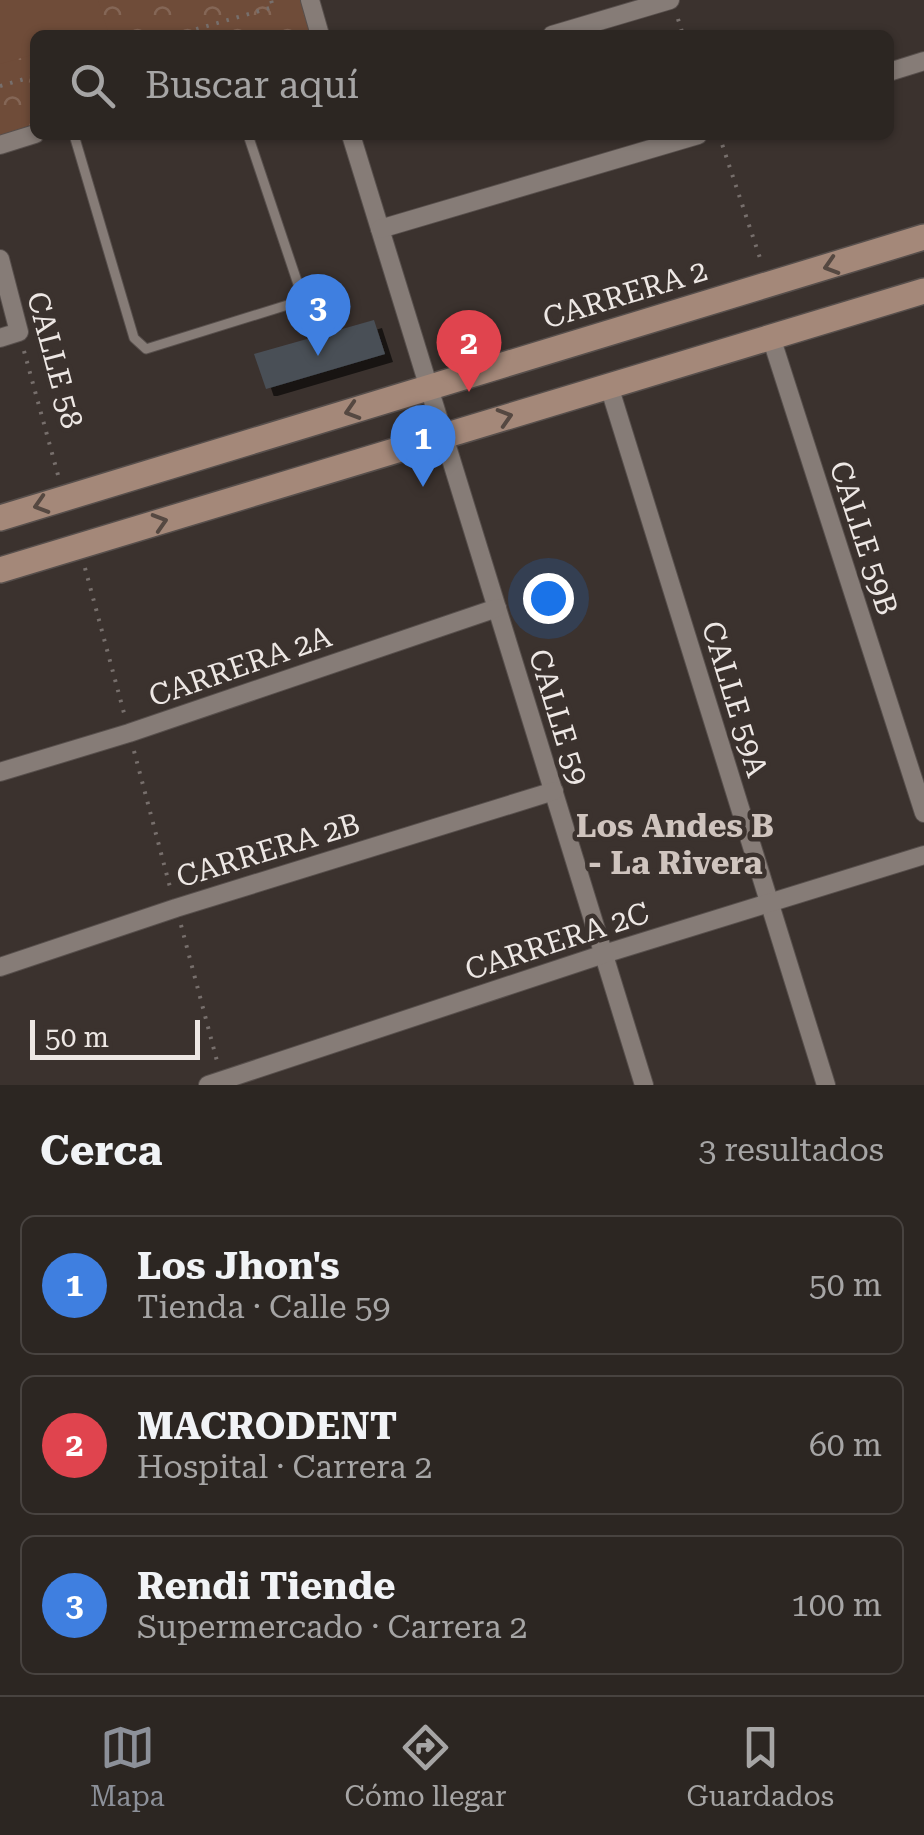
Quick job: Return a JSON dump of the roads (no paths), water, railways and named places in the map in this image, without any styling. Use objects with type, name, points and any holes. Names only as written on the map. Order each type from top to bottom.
[{"type":"street","points":[[310,0],[319,30]]},
{"type":"street","points":[[569,30],[670,0]]},
{"type":"street","points":[[894,70],[924,60]]},
{"type":"street","points":[[0,145],[30,136]]},
{"type":"street","name":"CALLE 59","points":[[353,140],[644,1085]]},
{"type":"street","points":[[380,229],[681,140]]},
{"type":"street","name":"CARRERA 2","points":[[0,518],[924,238]]},
{"type":"street","name":"CALLE 58","points":[[0,259],[19,332],[0,338]]},
{"type":"street","points":[[0,570],[924,290]]},
{"type":"street","name":"CALLE 59B","points":[[771,337],[924,813]]},
{"type":"street","name":"CALLE 59A","points":[[609,386],[826,1085]]},
{"type":"street","name":"CARRERA 2A","points":[[0,772],[129,733],[497,608]]},
{"type":"street","name":"CARRERA 2B","points":[[0,967],[554,791]]},
{"type":"street","name":"CARRERA 2C","points":[[208,1085],[604,954],[924,855]]},
{"type":"lane","points":[[75,140],[134,338],[146,349],[294,303],[299,296],[250,140]]},
{"type":"place","name":"Rendi Tiende","points":[[318,356]]},
{"type":"place","name":"MACRODENT","points":[[469,392]]},
{"type":"place","name":"Los Jhon's","points":[[423,487]]},
{"type":"district","name":"Los Andes B - La Rivera","points":[[675,844]]}]
